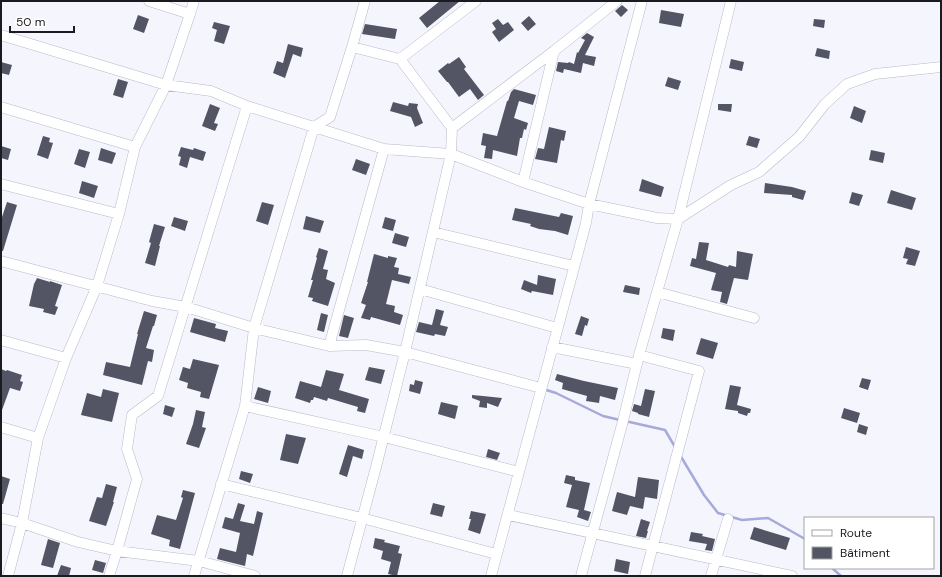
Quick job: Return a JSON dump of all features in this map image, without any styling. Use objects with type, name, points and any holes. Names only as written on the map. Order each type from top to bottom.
[{"type":"street","points":[[149,1],[190,14]]},
{"type":"street","points":[[8,576],[22,523],[38,438],[66,358],[97,286],[119,214],[134,147],[166,84],[194,1]]},
{"type":"street","points":[[194,576],[244,406],[254,328],[314,127],[330,117],[365,1]]},
{"type":"street","points":[[400,59],[476,1]]},
{"type":"street","points":[[452,128],[617,1]]},
{"type":"street","points":[[491,576],[586,223],[589,204],[642,1]]},
{"type":"street","points":[[581,576],[638,360],[678,219],[731,1]]},
{"type":"street","points":[[1,35],[166,84],[210,91],[247,106],[384,148],[451,154],[523,182],[589,204],[657,218],[678,219],[731,185],[759,172],[799,137],[825,104],[847,84],[875,74],[941,67]]},
{"type":"street","points":[[346,576],[384,437],[420,289],[451,154],[452,128],[400,59],[352,47]]},
{"type":"street","points":[[523,182],[554,51]]},
{"type":"street","points":[[109,576],[137,479],[127,449],[132,415],[158,396],[247,106]]},
{"type":"street","points":[[1,107],[134,147]]},
{"type":"street","points":[[329,346],[384,148]]},
{"type":"street","points":[[1,184],[119,214]]},
{"type":"street","points":[[433,232],[574,266]]},
{"type":"street","points":[[1,261],[152,301],[186,307],[254,328],[329,346],[366,345],[405,352],[541,388]]},
{"type":"street","points":[[420,289],[557,328]]},
{"type":"street","points":[[657,292],[754,318]]},
{"type":"street","points":[[1,340],[66,358]]},
{"type":"street","points":[[552,347],[638,360],[699,372],[645,576]]},
{"type":"street","points":[[244,406],[384,437],[518,472]]},
{"type":"street","points":[[1,427],[38,438]]},
{"type":"street","points":[[221,484],[362,518],[496,554]]},
{"type":"street","points":[[508,515],[786,575]]},
{"type":"street","points":[[1,518],[22,523],[78,542],[117,551],[199,562],[255,576]]},
{"type":"street","points":[[711,576],[728,519]]},
{"type":"building","points":[[440,1],[460,1],[427,28],[419,18]]},
{"type":"building","points":[[622,5],[628,10],[621,17],[615,11]]},
{"type":"building","points":[[661,10],[684,14],[681,27],[659,23]]},
{"type":"building","points":[[138,15],[149,19],[144,33],[133,29]]},
{"type":"building","points":[[529,16],[536,24],[528,31],[521,23]]},
{"type":"building","points":[[498,19],[503,25],[508,22],[514,30],[499,42],[492,32],[496,29],[492,23]]},
{"type":"building","points":[[814,19],[825,20],[824,28],[813,26]]},
{"type":"building","points":[[214,22],[230,26],[224,44],[214,41],[217,30],[212,28]]},
{"type":"building","points":[[365,24],[397,29],[395,39],[362,34]]},
{"type":"building","points":[[587,33],[594,37],[585,55],[596,57],[594,66],[583,63],[581,73],[564,69],[563,73],[556,71],[558,62],[569,62],[574,64],[577,52],[578,53],[585,40],[581,38]]},
{"type":"building","points":[[288,44],[303,48],[301,57],[293,54],[285,78],[273,73],[277,61],[283,63]]},
{"type":"building","points":[[817,48],[830,51],[829,59],[815,56]]},
{"type":"building","points":[[459,57],[466,67],[464,69],[484,95],[478,100],[470,89],[459,97],[438,71]]},
{"type":"building","points":[[731,59],[744,62],[742,71],[729,68]]},
{"type":"building","points":[[1,62],[12,65],[9,75],[1,73]]},
{"type":"building","points":[[668,77],[681,81],[678,90],[665,86]]},
{"type":"building","points":[[118,79],[128,82],[123,98],[113,95]]},
{"type":"building","points":[[514,89],[536,95],[533,105],[519,101],[514,118],[528,123],[526,130],[524,129],[522,138],[520,138],[517,156],[493,150],[492,159],[484,158],[486,146],[481,145],[483,133],[497,136],[507,101]]},
{"type":"building","points":[[393,102],[408,106],[409,103],[418,104],[417,108],[423,123],[415,127],[411,117],[390,111]]},
{"type":"building","points":[[210,104],[220,108],[214,123],[218,124],[215,131],[202,126]]},
{"type":"building","points":[[718,104],[732,104],[731,112],[718,110]]},
{"type":"building","points":[[854,106],[866,111],[862,123],[850,118]]},
{"type":"building","points":[[549,127],[566,131],[564,141],[561,140],[557,163],[535,159],[538,148],[544,149]]},
{"type":"building","points":[[43,136],[50,138],[49,142],[53,143],[48,159],[37,155]]},
{"type":"building","points":[[749,136],[760,139],[757,148],[746,145]]},
{"type":"building","points":[[1,146],[11,149],[8,160],[1,158]]},
{"type":"building","points":[[181,147],[193,150],[194,148],[206,152],[203,161],[190,157],[187,168],[179,165],[181,157],[178,156]]},
{"type":"building","points":[[101,148],[116,153],[112,164],[98,160]]},
{"type":"building","points":[[79,149],[90,152],[85,168],[74,164]]},
{"type":"building","points":[[871,150],[885,153],[883,163],[869,160]]},
{"type":"building","points":[[356,159],[370,164],[366,175],[352,170]]},
{"type":"building","points":[[642,179],[664,187],[661,197],[639,191]]},
{"type":"building","points":[[82,181],[98,186],[94,198],[79,193]]},
{"type":"building","points":[[765,183],[792,187],[806,191],[803,200],[792,197],[792,195],[764,193]]},
{"type":"building","points":[[891,190],[916,198],[912,210],[887,203]]},
{"type":"building","points":[[852,192],[863,195],[859,206],[849,203]]},
{"type":"building","points":[[7,202],[17,205],[3,251],[1,251],[1,220]]},
{"type":"building","points":[[262,202],[274,205],[268,225],[256,221]]},
{"type":"building","points":[[515,208],[559,217],[561,213],[573,216],[568,235],[555,231],[539,229],[530,226],[531,224],[512,220]]},
{"type":"building","points":[[306,216],[324,221],[320,233],[303,229]]},
{"type":"building","points":[[174,217],[188,221],[185,231],[171,226]]},
{"type":"building","points":[[385,217],[396,220],[393,231],[382,228]]},
{"type":"building","points":[[154,224],[165,227],[155,266],[145,263],[151,243],[149,242]]},
{"type":"building","points":[[395,233],[409,237],[406,247],[392,243]]},
{"type":"building","points":[[699,242],[709,243],[706,260],[728,267],[729,265],[736,267],[737,251],[753,254],[748,280],[734,278],[727,304],[720,302],[722,292],[711,290],[716,273],[690,266],[692,258],[696,259]]},
{"type":"building","points":[[906,247],[920,251],[915,266],[906,264],[908,259],[903,258]]},
{"type":"building","points":[[319,248],[328,251],[323,269],[328,270],[326,279],[335,283],[328,306],[312,301],[313,298],[308,297]]},
{"type":"building","points":[[374,254],[388,258],[388,256],[397,258],[394,267],[399,268],[398,274],[411,277],[409,284],[392,280],[386,304],[395,306],[394,312],[403,315],[400,325],[371,317],[370,320],[361,318],[366,305],[361,303],[368,282]]},
{"type":"building","points":[[538,275],[556,279],[553,295],[532,291],[531,293],[521,289],[524,280],[537,285]]},
{"type":"building","points":[[37,278],[62,285],[55,306],[58,307],[55,315],[43,312],[44,309],[29,306],[34,284]]},
{"type":"building","points":[[625,285],[640,288],[639,295],[623,292]]},
{"type":"building","points":[[436,309],[444,311],[440,325],[448,327],[445,336],[435,334],[434,336],[416,332],[419,322],[432,325]]},
{"type":"building","points":[[144,311],[157,315],[146,348],[154,350],[152,362],[148,361],[142,385],[103,375],[106,362],[130,367],[137,334]]},
{"type":"building","points":[[321,313],[328,315],[324,332],[317,330]]},
{"type":"building","points":[[344,315],[354,318],[348,338],[339,336]]},
{"type":"building","points":[[581,316],[589,319],[587,326],[585,325],[582,336],[575,334]]},
{"type":"building","points":[[194,318],[216,324],[215,328],[228,331],[225,342],[190,332]]},
{"type":"building","points":[[663,328],[675,330],[673,341],[661,338]]},
{"type":"building","points":[[701,338],[718,343],[713,359],[696,354]]},
{"type":"building","points":[[193,359],[219,365],[209,399],[200,397],[201,392],[187,388],[188,383],[179,380],[183,367],[190,369]]},
{"type":"building","points":[[369,367],[385,370],[381,384],[365,380]]},
{"type":"building","points":[[1,369],[22,375],[20,381],[23,382],[20,391],[10,388],[2,410],[1,410]]},
{"type":"building","points":[[326,370],[344,374],[339,390],[369,399],[365,413],[357,411],[358,407],[328,398],[327,401],[314,397],[310,403],[295,398],[300,381],[321,387]]},
{"type":"building","points":[[557,374],[618,388],[615,400],[600,396],[599,403],[586,401],[587,396],[562,389],[563,383],[555,380]]},
{"type":"building","points":[[862,378],[871,380],[868,390],[859,387]]},
{"type":"building","points":[[415,380],[423,382],[420,394],[409,391],[410,384],[414,385]]},
{"type":"building","points":[[730,385],[741,387],[737,405],[751,409],[747,416],[738,413],[738,411],[725,409]]},
{"type":"building","points":[[258,387],[271,391],[268,403],[254,399]]},
{"type":"building","points":[[103,389],[119,393],[112,422],[81,415],[87,393],[101,397]]},
{"type":"building","points":[[645,389],[655,391],[649,417],[632,411],[634,404],[641,406]]},
{"type":"building","points":[[472,395],[502,398],[498,407],[487,403],[487,408],[479,407],[480,401],[472,398]]},
{"type":"building","points":[[441,402],[458,406],[455,419],[438,414]]},
{"type":"building","points":[[165,405],[175,408],[172,417],[163,414]]},
{"type":"building","points":[[844,408],[860,413],[857,423],[841,418]]},
{"type":"building","points":[[196,410],[205,412],[202,427],[206,428],[199,448],[186,444]]},
{"type":"building","points":[[859,424],[868,427],[866,435],[857,432]]},
{"type":"building","points":[[286,434],[306,438],[298,464],[280,460]]},
{"type":"building","points":[[348,445],[364,450],[362,459],[353,456],[347,477],[339,474]]},
{"type":"building","points":[[488,449],[500,453],[497,460],[486,457]]},
{"type":"building","points":[[241,471],[253,474],[250,483],[239,479]]},
{"type":"building","points":[[566,475],[575,477],[575,480],[590,483],[584,510],[591,512],[588,521],[577,517],[579,510],[566,507],[572,485],[564,483]]},
{"type":"building","points":[[1,476],[10,479],[3,504],[1,504]]},
{"type":"building","points":[[638,477],[659,480],[657,499],[645,497],[643,509],[630,506],[627,515],[612,511],[617,492],[635,497]]},
{"type":"building","points":[[106,484],[117,487],[106,526],[89,521],[97,497],[102,498]]},
{"type":"building","points":[[183,490],[195,493],[180,549],[169,546],[170,540],[151,534],[157,515],[176,520],[183,498],[181,497]]},
{"type":"building","points":[[238,503],[245,505],[240,521],[254,524],[257,511],[263,513],[253,556],[247,554],[245,566],[217,559],[220,548],[236,552],[240,533],[222,528],[225,517],[233,519]]},
{"type":"building","points":[[433,503],[445,506],[442,517],[430,514]]},
{"type":"building","points":[[471,511],[486,514],[480,534],[468,530],[471,519],[469,519]]},
{"type":"building","points":[[641,519],[650,522],[646,538],[636,536]]},
{"type":"building","points":[[754,527],[790,538],[786,550],[750,539]]},
{"type":"building","points":[[691,532],[703,534],[702,536],[715,539],[712,551],[705,550],[707,544],[689,541]]},
{"type":"building","points":[[375,538],[400,546],[398,553],[402,554],[397,576],[388,574],[391,562],[381,559],[383,551],[373,548]]},
{"type":"building","points":[[48,539],[60,543],[53,568],[41,565]]},
{"type":"building","points":[[616,559],[630,562],[628,574],[614,571]]},
{"type":"building","points":[[95,560],[106,563],[103,573],[92,570]]},
{"type":"building","points":[[61,565],[71,568],[69,576],[57,576]]},
{"type":"waterway","points":[[543,389],[556,393],[603,416],[620,420]]},
{"type":"waterway","points":[[625,421],[665,430],[675,447]]},
{"type":"waterway","points":[[680,455],[704,495],[718,513],[742,520],[768,518],[804,538]]},
{"type":"waterway","points":[[833,569],[841,576]]}]
